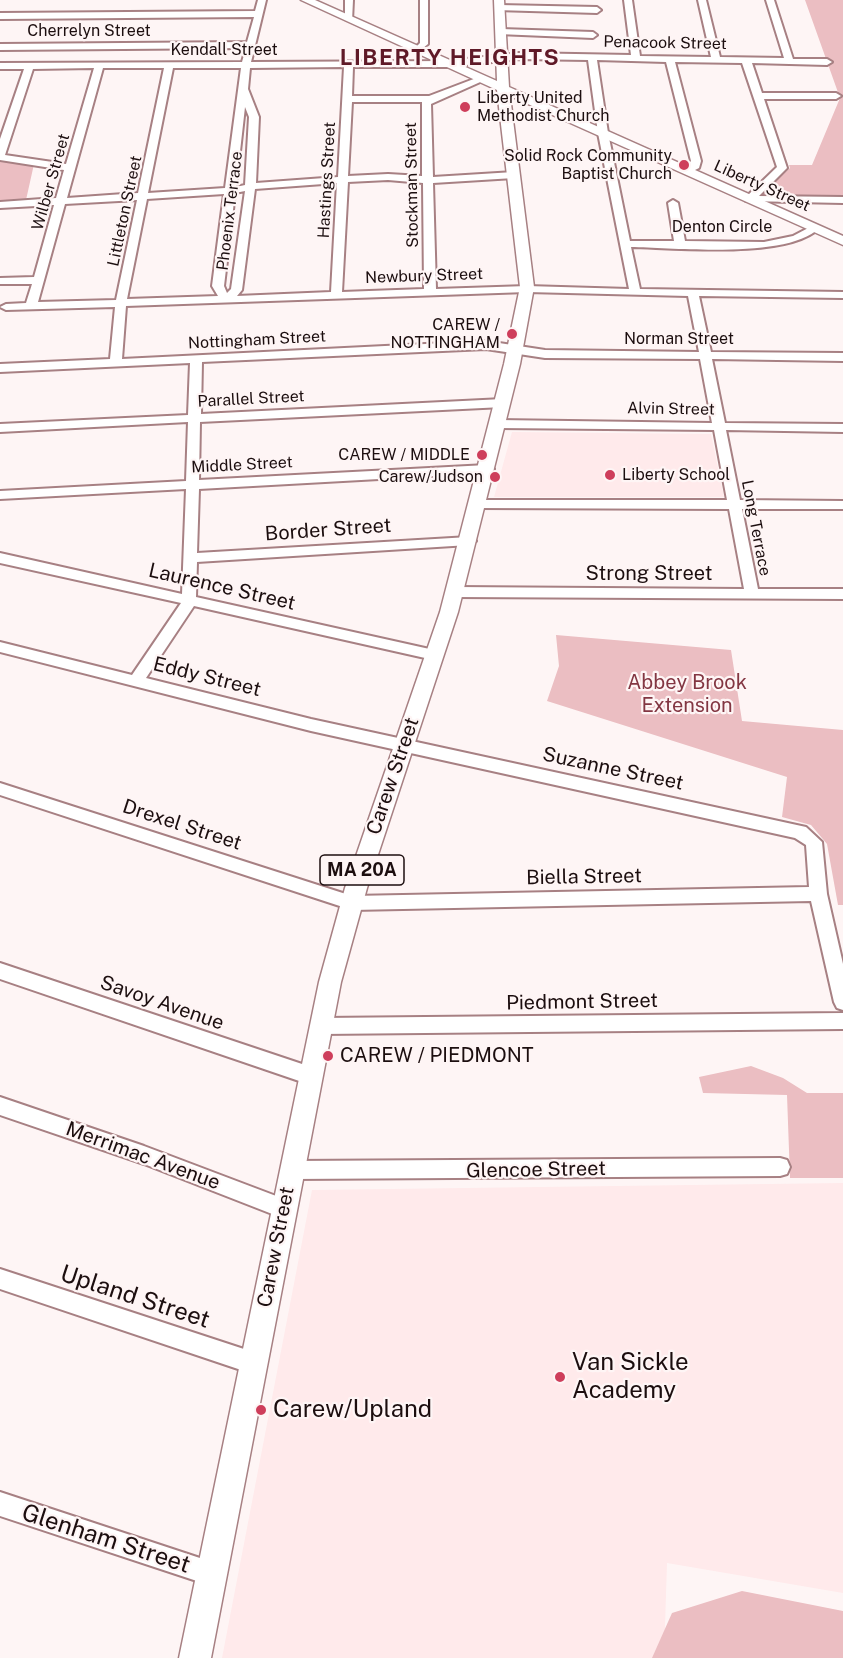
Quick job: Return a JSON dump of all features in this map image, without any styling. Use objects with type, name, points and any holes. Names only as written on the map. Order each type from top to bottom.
[{"type":"main road","name":"Liberty Street","points":[[306,0],[843,241]]},
{"type":"main road","name":"Carew Street","points":[[195,1658],[330,982],[352,903],[455,592],[487,469],[527,289],[503,88],[499,4]]},
{"type":"street","name":"Phoenix Terrace","points":[[244,92],[254,117],[250,191],[236,290],[227,299],[219,291],[218,286],[246,65],[262,0]]},
{"type":"street","points":[[349,0],[349,19]]},
{"type":"street","points":[[417,50],[423,44],[424,0]]},
{"type":"street","points":[[628,0],[636,58]]},
{"type":"street","points":[[702,0],[716,60]]},
{"type":"street","points":[[770,0],[789,61]]},
{"type":"street","points":[[499,4],[597,10]]},
{"type":"street","points":[[0,16],[257,14]]},
{"type":"street","points":[[501,32],[593,35]]},
{"type":"street","name":"Cherrelyn Street","points":[[0,46],[250,45]]},
{"type":"street","name":"Penacook Street","points":[[448,64],[519,57],[827,62]]},
{"type":"street","points":[[592,57],[602,109],[603,133],[635,292]]},
{"type":"street","points":[[670,59],[696,161],[695,166],[687,171]]},
{"type":"street","points":[[746,60],[782,168],[750,199]]},
{"type":"street","name":"Kendall Street","points":[[0,66],[448,64]]},
{"type":"street","name":"Littleton Street","points":[[116,363],[121,303],[169,65]]},
{"type":"street","name":"Hastings Street","points":[[336,296],[349,65]]},
{"type":"street","points":[[29,66],[0,155],[71,168]]},
{"type":"street","name":"Wilber Street","points":[[31,306],[99,66]]},
{"type":"street","name":"Stockman Street","points":[[430,292],[426,103],[430,99],[482,79]]},
{"type":"street","points":[[759,96],[836,96]]},
{"type":"street","points":[[346,99],[430,99]]},
{"type":"street","points":[[237,144],[253,144]]},
{"type":"street","points":[[0,205],[341,185],[411,186],[426,180],[514,176]]},
{"type":"street","points":[[750,199],[843,200]]},
{"type":"street","points":[[673,203],[680,244]]},
{"type":"street","name":"Denton Circle","points":[[626,244],[781,244],[814,228]]},
{"type":"street","points":[[224,246],[242,247]]},
{"type":"street","points":[[0,281],[38,280]]},
{"type":"street","name":"Newbury Street","points":[[6,308],[527,289],[843,295]]},
{"type":"street","name":"Long Terrace","points":[[693,293],[752,594]]},
{"type":"street","name":"Nottingham Street","points":[[0,368],[486,345],[515,349]]},
{"type":"street","name":"Norman Street","points":[[515,349],[545,354],[843,357]]},
{"type":"street","points":[[136,681],[190,600],[191,485],[196,359]]},
{"type":"street","name":"Parallel Street","points":[[0,428],[193,418],[500,413]]},
{"type":"street","name":"Alvin Street","points":[[500,413],[718,426],[843,428]]},
{"type":"street","name":"Middle Street","points":[[0,495],[487,469]]},
{"type":"street","points":[[478,504],[843,505]]},
{"type":"street","name":"Border Street","points":[[190,558],[469,541]]},
{"type":"street","name":"Laurence Street","points":[[0,558],[434,656]]},
{"type":"street","name":"Strong Street","points":[[455,592],[843,594]]},
{"type":"street","name":"Eddy Street","points":[[0,647],[311,725],[404,744]]},
{"type":"street","name":"Suzanne Street","points":[[404,744],[800,832],[814,842],[818,894]]},
{"type":"street","name":"Drexel Street","points":[[0,789],[352,903]]},
{"type":"street","points":[[818,894],[843,1002]]},
{"type":"street","name":"Biella Street","points":[[352,903],[818,894]]},
{"type":"street","name":"Savoy Avenue","points":[[0,971],[311,1076]]},
{"type":"street","name":"Piedmont Street","points":[[321,1026],[843,1021]]},
{"type":"street","name":"Merrimac Avenue","points":[[0,1106],[144,1155],[285,1209]]},
{"type":"street","name":"Glencoe Street","points":[[292,1170],[780,1167]]},
{"type":"street","name":"Upland Street","points":[[0,1279],[253,1363]]},
{"type":"street","name":"Glenham Street","points":[[0,1504],[212,1574]]},
{"type":"shaded area","name":"Liberty School","points":[[512,432],[711,434],[724,497],[494,497]]},
{"type":"shaded area","name":"Van Sickle Academy","points":[[843,1183],[843,1593],[667,1563],[664,1658],[222,1658],[312,1190]]},
{"type":"green space","points":[[805,0],[843,0],[843,196],[758,197],[790,168],[789,165],[812,165],[840,98]]},
{"type":"green space","points":[[0,160],[34,164],[26,200],[0,201]]},
{"type":"green space","name":"Abbey Brook Extension","points":[[556,635],[731,650],[742,721],[843,730],[843,905],[838,905],[827,844],[811,825],[782,817],[787,777],[547,701],[559,666]]},
{"type":"green space","points":[[751,1066],[783,1078],[807,1093],[843,1093],[843,1178],[790,1178],[787,1095],[703,1093],[699,1077]]},
{"type":"green space","points":[[742,1591],[843,1611],[843,1658],[652,1658],[672,1613]]},
{"type":"place","name":"Liberty United Methodist Church","points":[[465,107]]},
{"type":"place","name":"Solid Rock Community Baptist Church","points":[[684,165]]},
{"type":"place","name":"CAREW / NOTTINGHAM","points":[[512,334]]},
{"type":"place","name":"CAREW / MIDDLE","points":[[482,455]]},
{"type":"place","name":"Liberty School","points":[[610,475]]},
{"type":"place","name":"Carew/Judson","points":[[495,477]]},
{"type":"place","name":"CAREW / PIEDMONT","points":[[328,1056]]},
{"type":"place","name":"Van Sickle Academy","points":[[560,1377]]},
{"type":"place","name":"Carew/Upland","points":[[261,1410]]},
{"type":"district","name":"LIBERTY HEIGHTS","points":[[450,58]]}]
